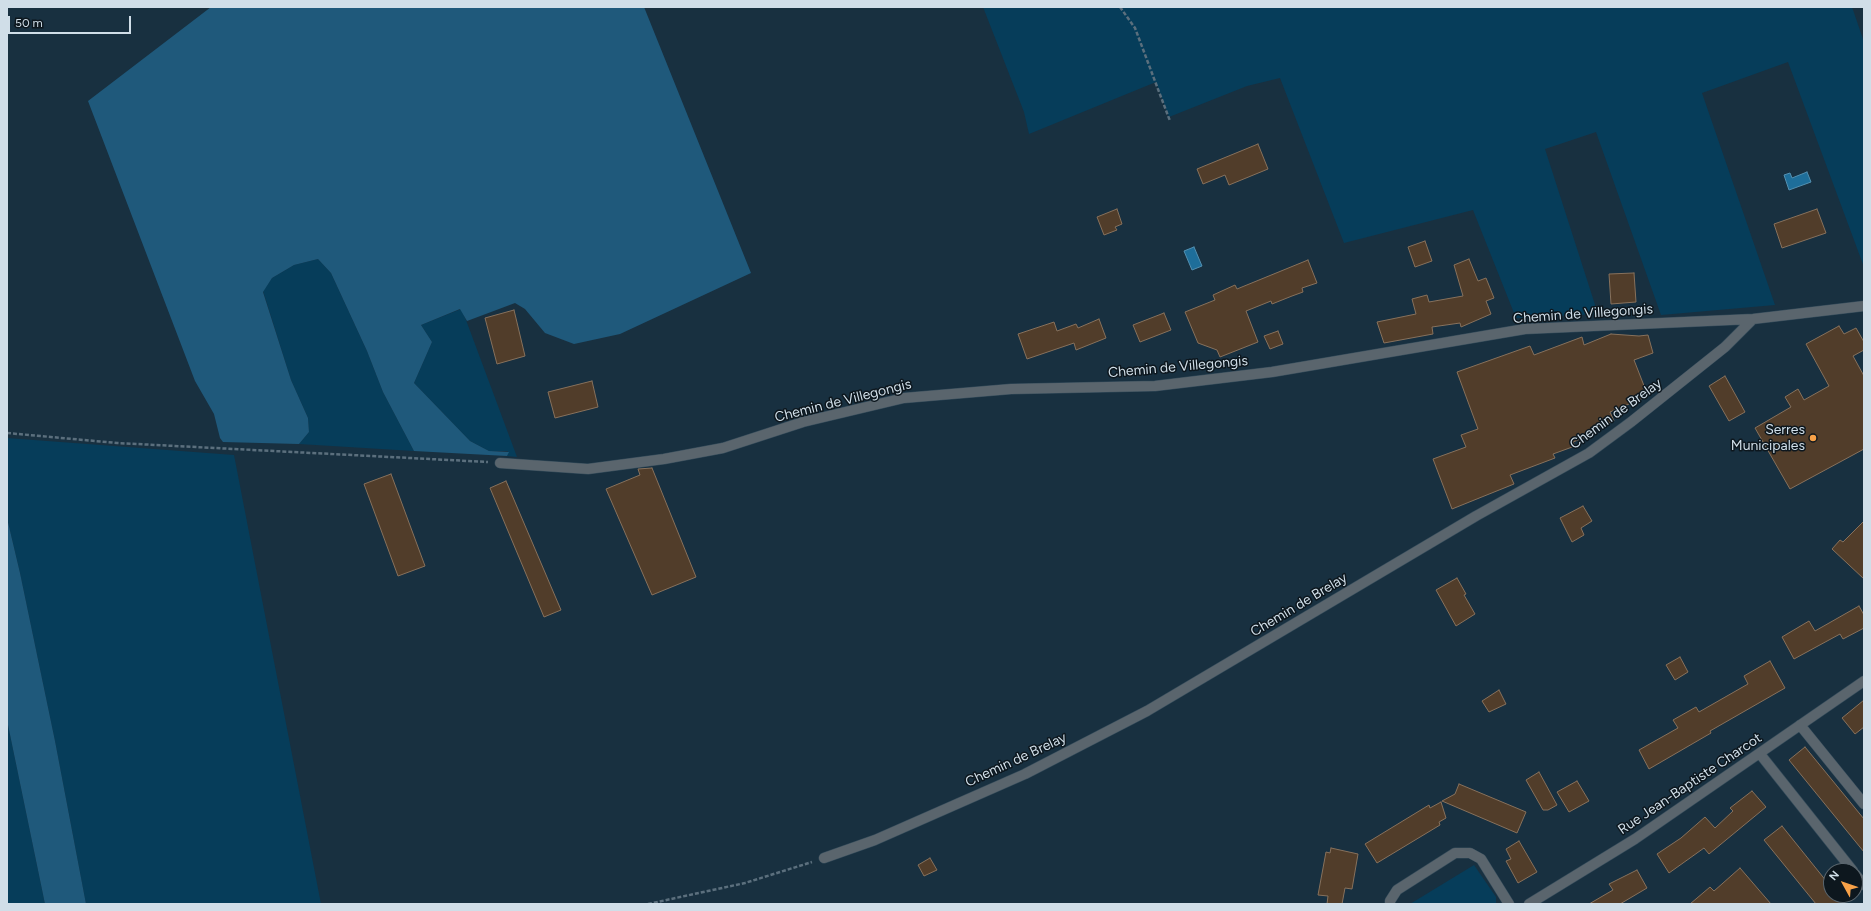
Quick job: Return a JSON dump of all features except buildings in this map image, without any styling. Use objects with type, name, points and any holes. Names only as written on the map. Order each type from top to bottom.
[{"type":"street","name":"Chemin de Villegongis","points":[[500,463],[588,469],[664,459],[723,448],[803,422],[904,398],[1011,389],[1155,386],[1272,372],[1525,329],[1753,318],[1864,306]]},
{"type":"street","name":"Chemin de Brelay","points":[[824,858],[875,840],[1025,774],[1147,711],[1463,524],[1589,454],[1725,347],[1753,318]]},
{"type":"street","name":"Rue Jean-Baptiste Charcot","points":[[1529,904],[1635,839],[1864,682]]},
{"type":"street","points":[[1800,725],[1862,798]]},
{"type":"street","points":[[1760,754],[1847,863]]},
{"type":"street","points":[[1390,904],[1390,901],[1398,890],[1455,853],[1470,852],[1481,859],[1509,904]]},
{"type":"path","points":[[1120,7],[1135,28],[1170,121]]},
{"type":"path","points":[[7,434],[118,443],[500,463]]},
{"type":"path","points":[[648,904],[745,883],[824,858]]},
{"type":"shaded area","points":[[211,7],[644,7],[751,273],[620,334],[574,344],[545,333],[525,309],[515,303],[467,321],[460,309],[421,325],[432,342],[414,383],[470,441],[489,451],[509,452],[507,456],[414,451],[383,392],[367,351],[331,273],[318,259],[294,265],[272,278],[263,292],[291,380],[308,418],[309,432],[299,444],[223,442],[220,438],[214,414],[195,381],[88,101]]},
{"type":"shaded area","points":[[983,7],[1852,7],[1864,42],[1864,267],[1788,62],[1702,93],[1775,305],[1661,315],[1596,132],[1545,149],[1598,314],[1516,318],[1473,210],[1344,243],[1280,78],[1247,86],[1169,117],[1156,82],[1029,134],[1024,112]]},
{"type":"shaded area","points":[[1807,172],[1811,182],[1789,190],[1784,175],[1790,173],[1792,178]]},
{"type":"shaded area","points":[[1194,247],[1202,266],[1192,270],[1184,251]]},
{"type":"shaded area","points":[[318,259],[331,273],[367,351],[383,392],[414,451],[299,444],[309,432],[308,418],[291,380],[263,291],[272,278],[294,265]]},
{"type":"shaded area","points":[[461,309],[517,457],[507,456],[508,451],[489,451],[470,441],[414,383],[432,342],[421,325]]},
{"type":"shaded area","points":[[7,438],[234,455],[321,904],[86,904],[55,741],[7,518]]},
{"type":"shaded area","points":[[7,518],[55,741],[86,904],[45,904],[8,725]]},
{"type":"shaded area","points":[[7,720],[8,725],[45,904],[7,904]]},
{"type":"shaded area","points":[[1474,865],[1496,897],[1496,904],[1410,904]]},
{"type":"place","name":"Serres Municipales","points":[[1813,438]]}]
